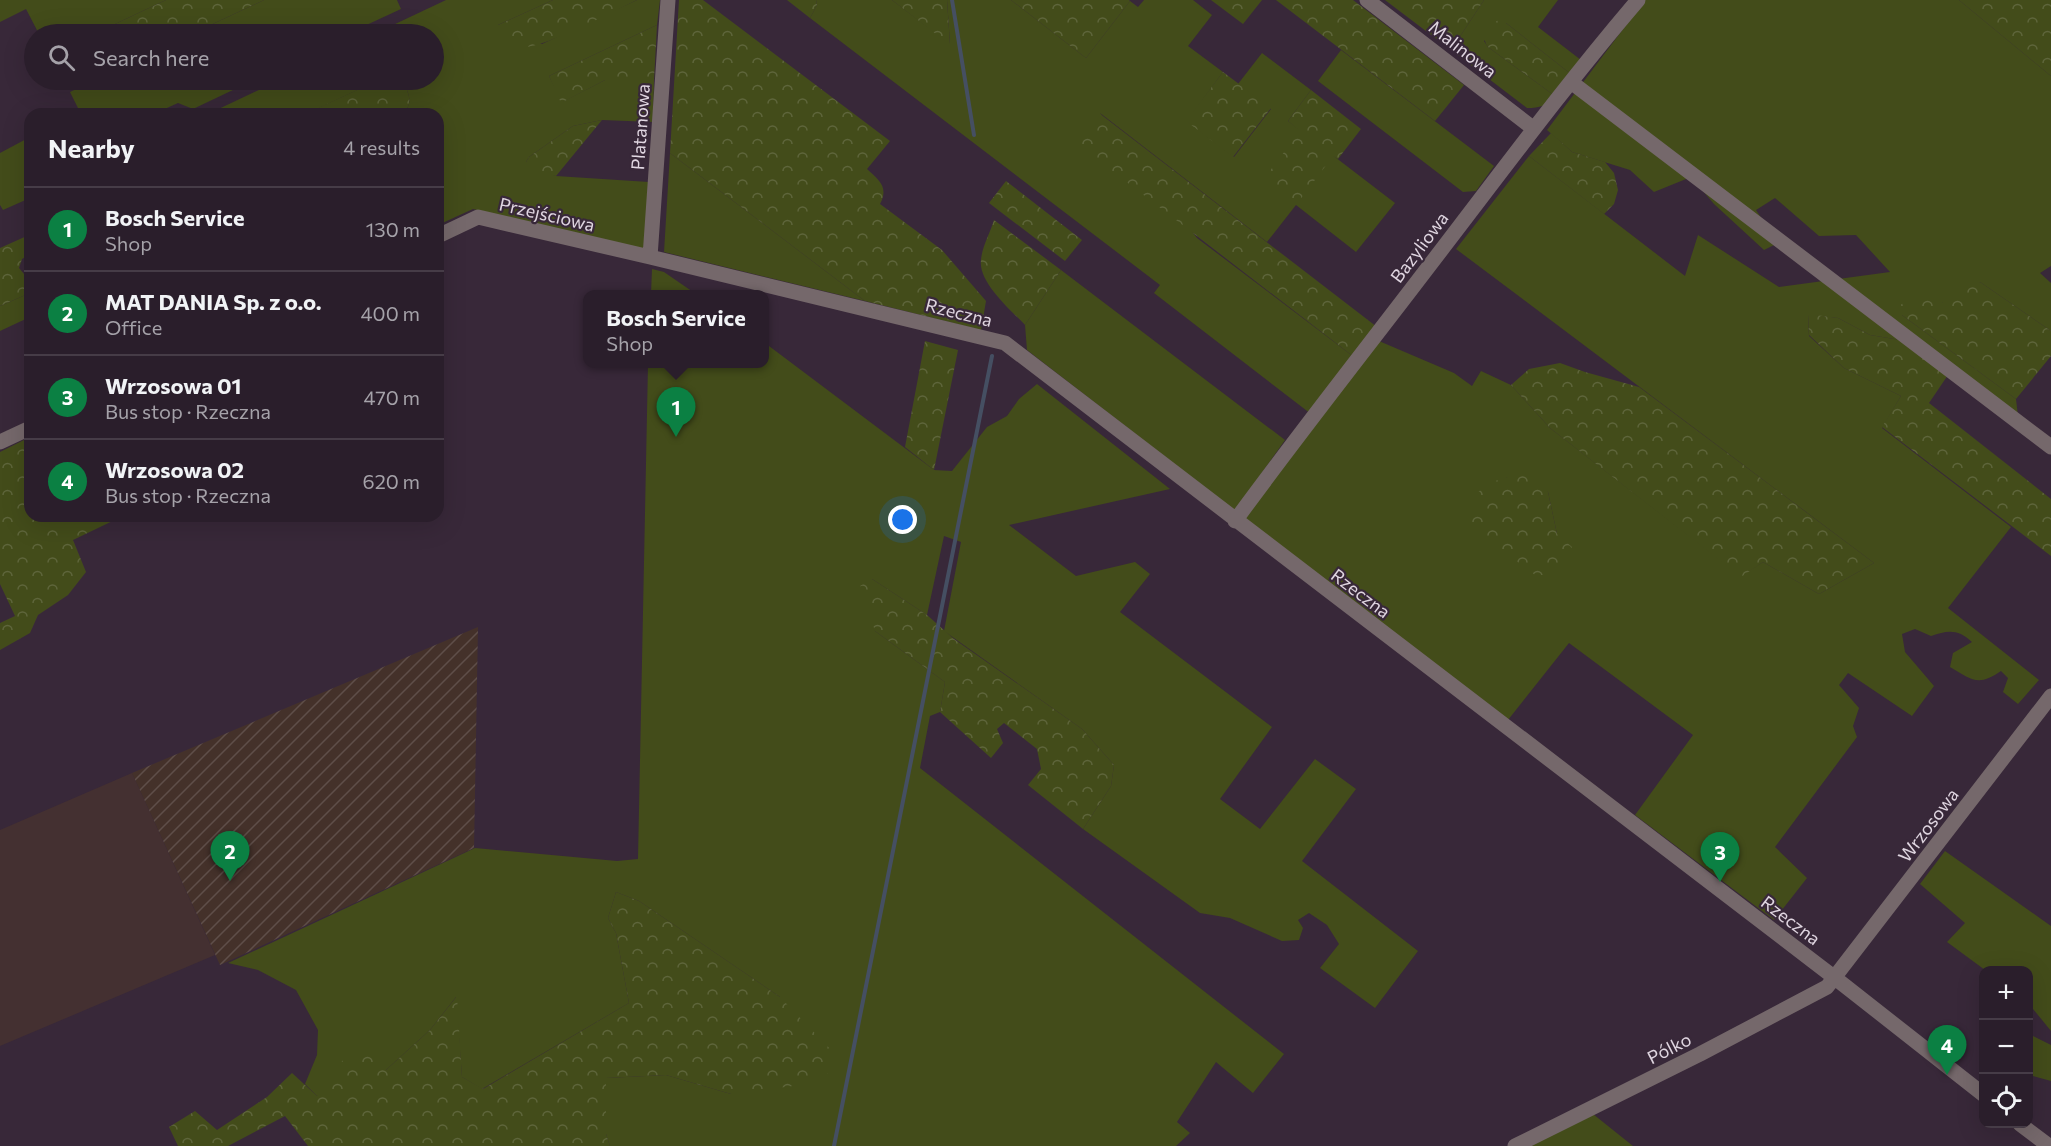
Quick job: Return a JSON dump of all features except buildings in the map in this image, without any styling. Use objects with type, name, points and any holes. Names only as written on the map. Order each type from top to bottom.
[{"type":"street","name":"Platanowa","points":[[650,257],[668,0]]},
{"type":"street","name":"Malinowa","points":[[1367,0],[1534,129]]},
{"type":"street","name":"Bazyliowa","points":[[1235,521],[1534,129],[1638,0]]},
{"type":"street","points":[[1571,82],[2051,447]]},
{"type":"street","name":"Przejściowa","points":[[444,233],[478,217],[650,257]]},
{"type":"street","name":"Rzeczna","points":[[650,257],[1005,343],[1835,978],[1979,1092]]},
{"type":"street","points":[[0,442],[24,431]]},
{"type":"street","name":"Wrzosowa","points":[[1835,978],[2051,696]]},
{"type":"street","name":"Pólko","points":[[1515,1146],[1805,1000],[1827,987],[1835,978]]},
{"type":"street","points":[[2025,1128],[2049,1146]]},
{"type":"shaded area","points":[[478,627],[474,848],[220,965],[132,773]]},
{"type":"shaded area","points":[[132,773],[215,955],[0,1046],[0,830]]},
{"type":"green space","points":[[0,0],[166,0],[115,24],[34,24],[26,9],[0,22]]},
{"type":"green space","points":[[166,0],[264,0],[212,24],[115,24]]},
{"type":"green space","points":[[264,0],[397,0],[401,9],[369,24],[212,24]]},
{"type":"green space","points":[[446,0],[553,0],[498,25],[542,44],[637,0],[660,0],[657,25],[549,76],[562,102],[605,80],[654,80],[653,122],[602,120],[573,126],[529,157],[526,162],[556,176],[649,182],[644,249],[473,209],[444,222],[444,108],[407,108],[409,102],[407,90],[444,90],[444,24],[395,24]]},
{"type":"green space","points":[[553,0],[637,0],[574,31],[537,45],[523,48],[512,47],[503,41],[498,25]]},
{"type":"green space","points":[[679,0],[703,0],[890,141],[867,169],[879,180],[883,188],[883,198],[880,204],[942,250],[986,301],[981,330],[865,301],[670,153]]},
{"type":"green space","points":[[787,0],[816,0],[817,5],[810,18]]},
{"type":"green space","points":[[816,0],[892,0],[950,44],[947,0],[1011,0],[1086,58],[1130,1],[1138,7],[1144,0],[1193,0],[1212,15],[1188,46],[1223,72],[1187,121],[1234,157],[1271,109],[1238,84],[1262,53],[1311,90],[1288,121],[1395,203],[1356,252],[1296,205],[1267,242],[1100,113],[1197,238],[1354,357],[1311,414],[1154,293],[1160,285],[810,18],[817,5]]},
{"type":"green space","points":[[892,0],[947,0],[950,45]]},
{"type":"green space","points":[[1011,0],[1129,0],[1130,1],[1086,58]]},
{"type":"green space","points":[[1211,0],[1262,0],[1243,24]]},
{"type":"green space","points":[[1276,0],[1353,0],[1464,85],[1435,121]]},
{"type":"green space","points":[[1385,0],[1484,0],[1451,50]]},
{"type":"green space","points":[[1484,0],[1558,0],[1538,27],[1581,60],[1572,75],[1506,23],[1484,41],[1488,47],[1555,96],[1546,104],[1527,108],[1451,50]]},
{"type":"green space","points":[[1645,0],[1959,0],[2051,76],[2051,266],[2040,273],[2051,283],[2051,331],[1980,282],[1942,303],[1902,315],[2016,399],[2018,416],[1900,340],[1870,335],[1838,318],[1808,315],[1809,336],[1844,368],[1901,396],[1882,428],[2011,527],[1948,608],[2039,680],[2018,704],[2003,692],[2008,678],[2001,671],[1986,679],[1975,680],[1950,667],[1953,653],[1972,642],[1967,638],[1953,632],[1931,636],[1915,629],[1902,634],[1905,652],[1934,686],[1912,716],[1848,673],[1839,685],[1859,708],[1853,726],[1857,737],[1775,847],[1807,878],[1774,920],[1635,815],[1693,735],[1569,643],[1508,720],[1243,517],[1379,341],[1454,373],[1472,386],[1481,371],[1511,385],[1550,428],[1741,576],[1763,562],[1819,594],[1874,563],[1456,249],[1529,156],[1685,276],[1698,235],[1779,287],[1890,272],[1856,235],[1819,236],[1775,198],[1756,210],[1778,243],[1764,250],[1714,204],[1691,177],[1654,192],[1630,170],[1572,152],[1547,130]],"holes":[[[1506,477],[1548,492],[1557,534]]]},
{"type":"green space","points":[[1959,0],[2051,0],[2051,76]]},
{"type":"green space","points":[[1499,20],[1506,23],[1572,75],[1555,96],[1488,47],[1485,39],[1486,31]]},
{"type":"green space","points":[[657,25],[654,80],[605,80],[561,103],[549,76]]},
{"type":"green space","points":[[1341,50],[1494,166],[1476,191],[1463,192],[1318,81]]},
{"type":"green space","points":[[1223,72],[1271,108],[1233,157],[1186,121]]},
{"type":"green space","points":[[74,90],[233,90],[195,108],[178,103],[167,108],[78,108],[70,92]]},
{"type":"green space","points":[[259,90],[358,90],[319,108],[221,108]]},
{"type":"green space","points":[[357,90],[407,90],[408,93],[407,108],[318,108]]},
{"type":"green space","points":[[1311,90],[1361,129],[1338,159],[1333,156],[1296,205],[1263,180],[1300,131],[1288,121]]},
{"type":"green space","points":[[1099,113],[1377,327],[1354,357],[1076,143]]},
{"type":"green space","points":[[602,120],[556,176],[528,168],[526,162],[529,157],[573,126]]},
{"type":"green space","points":[[1551,133],[1572,152],[1605,162],[1614,173],[1618,190],[1614,204],[1604,214],[1529,156]]},
{"type":"green space","points":[[24,140],[24,201],[3,210],[0,205],[0,153]]},
{"type":"green space","points":[[670,153],[865,301],[664,252]]},
{"type":"green space","points":[[1006,181],[1082,240],[1065,261],[989,203]]},
{"type":"green space","points":[[994,220],[1061,270],[1025,325],[990,286],[981,268],[983,250]]},
{"type":"green space","points":[[24,237],[24,258],[19,268],[24,274],[24,296],[0,306],[0,248]]},
{"type":"green space","points":[[652,269],[664,272],[690,290],[651,290]]},
{"type":"green space","points":[[1061,270],[1285,440],[1235,511],[1027,350],[1025,325]]},
{"type":"green space","points":[[1980,282],[2051,331],[2051,356],[2016,399],[1902,315],[1900,305],[1922,294],[1942,303],[1957,285]]},
{"type":"green space","points":[[24,296],[24,320],[0,331],[0,306]]},
{"type":"green space","points":[[1808,314],[1838,318],[1870,335],[1900,340],[1950,372],[1929,403],[2051,499],[2051,556],[1882,427],[1901,396],[1844,368],[1809,335]]},
{"type":"green space","points":[[925,341],[958,350],[934,470],[905,447]]},
{"type":"green space","points":[[769,346],[934,470],[952,471],[987,427],[1007,416],[1019,399],[1037,384],[1170,489],[1009,525],[1076,576],[1135,562],[1150,574],[1120,612],[1272,727],[1220,799],[1260,829],[1315,759],[1356,789],[1302,861],[1418,951],[1375,1008],[1320,968],[1339,944],[1327,925],[1309,913],[1298,920],[1303,928],[1299,940],[1282,941],[1230,918],[1200,913],[1083,829],[1111,786],[1114,765],[1082,729],[944,631],[961,542],[944,536],[927,615],[872,579],[875,631],[945,682],[940,712],[930,716],[920,768],[1284,1054],[1253,1093],[1216,1062],[1177,1122],[1190,1133],[1176,1146],[610,1146],[606,1134],[606,1078],[666,1075],[731,1094],[780,997],[639,901],[616,892],[608,918],[616,933],[629,1003],[482,1089],[462,1077],[456,997],[430,1030],[386,1070],[317,1096],[305,1084],[317,1055],[318,1030],[296,990],[258,970],[228,963],[475,848],[617,861],[638,859],[648,368],[769,368]]},
{"type":"green space","points":[[1560,363],[1639,387],[1874,563],[1819,594],[1763,562],[1741,577],[1550,428],[1511,385],[1529,369]]},
{"type":"green space","points":[[24,440],[24,522],[110,522],[73,540],[86,572],[68,595],[38,615],[30,633],[0,650],[0,623],[15,616],[0,584],[0,452]]},
{"type":"green space","points":[[1524,473],[1548,492],[1557,534],[1572,547],[1550,575],[1535,575],[1466,524],[1471,502],[1482,489],[1502,479]]},
{"type":"green space","points":[[872,579],[927,615],[954,639],[1082,729],[1114,765],[1111,786],[1083,829],[1028,785],[1041,769],[1037,749],[1004,723],[997,729],[1003,743],[991,758],[940,712],[945,682],[875,631],[860,586]]},
{"type":"green space","points":[[1945,851],[2051,926],[2051,1031],[2033,1009],[2033,966],[1980,966],[1947,942],[1965,923],[1920,884]]},
{"type":"green space","points":[[616,892],[639,901],[780,997],[835,1054],[824,1082],[731,1094],[666,1075],[606,1078],[606,1134],[610,1146],[308,1146],[285,1116],[228,1146],[178,1146],[169,1127],[195,1111],[217,1130],[267,1097],[292,1073],[317,1096],[343,1060],[369,1055],[386,1070],[430,1030],[457,996],[462,1077],[483,1089],[629,1003],[616,933],[608,918]]},
{"type":"green space","points":[[2033,1036],[2051,1045],[2051,1081],[2033,1076]]},
{"type":"green space","points":[[1593,1114],[1633,1146],[1531,1146]]},
{"type":"waterway","points":[[952,0],[974,135]]},
{"type":"waterway","points":[[834,1146],[992,356]]},
{"type":"place","name":"Bosch Service","points":[[676,437]]},
{"type":"place","name":"MAT DANIA Sp. z o.o.","points":[[230,881]]},
{"type":"place","name":"Wrzosowa 01","points":[[1720,882]]},
{"type":"place","name":"Wrzosowa 02","points":[[1947,1075]]}]
